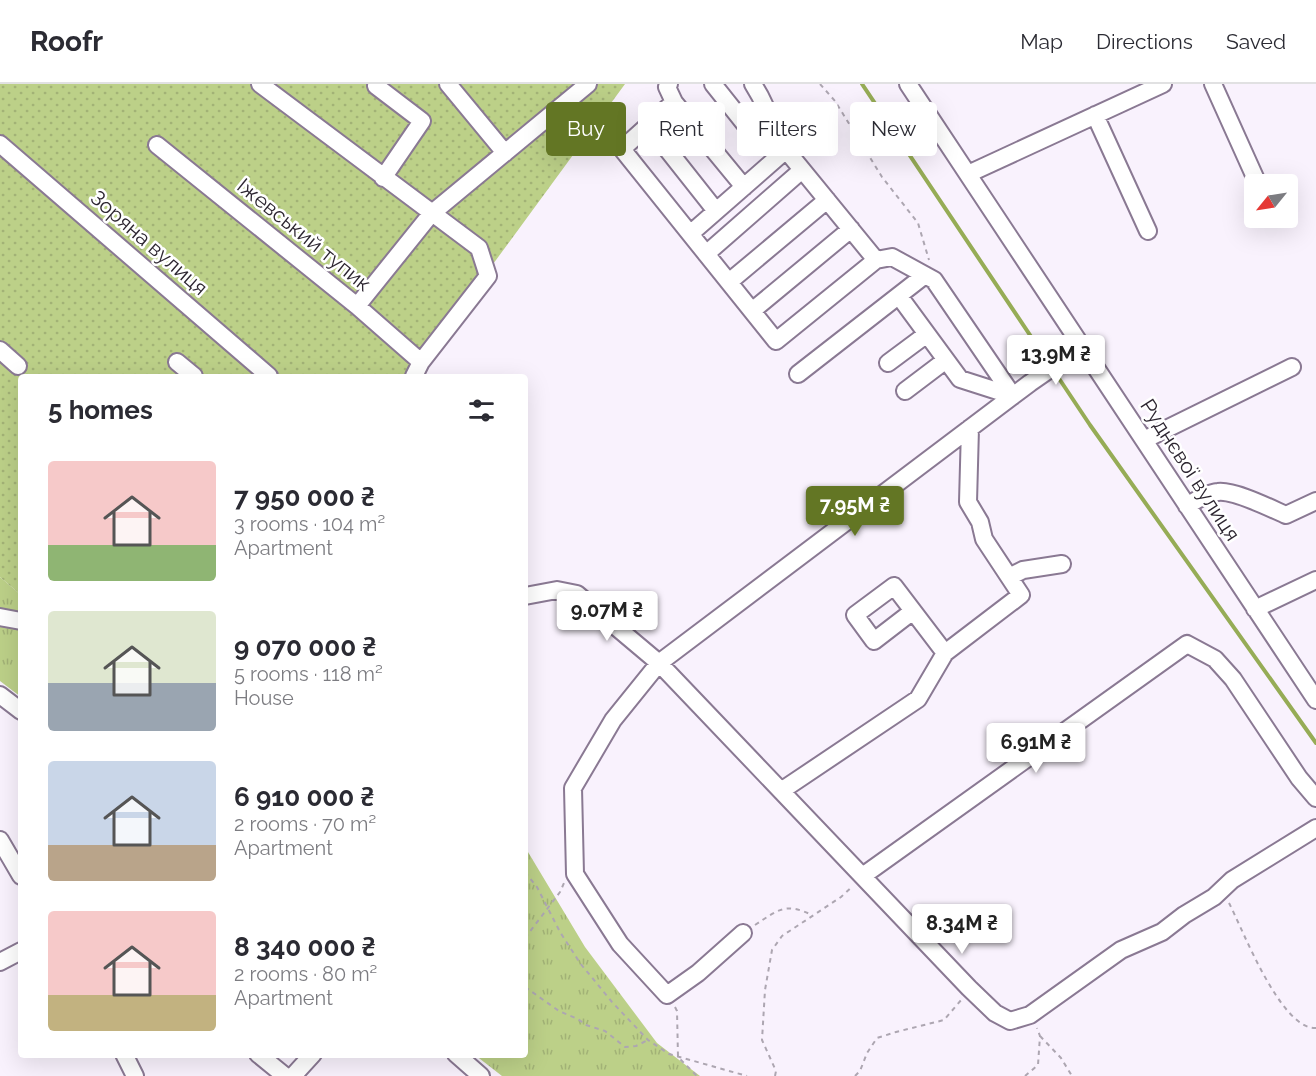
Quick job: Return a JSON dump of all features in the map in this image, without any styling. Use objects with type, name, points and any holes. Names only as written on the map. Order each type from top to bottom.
[{"type":"street","points":[[260,84],[479,248],[488,276],[417,369]]},
{"type":"street","points":[[448,84],[505,153]]},
{"type":"street","points":[[357,306],[431,214],[588,84]]},
{"type":"street","points":[[669,84],[667,87],[674,102]]},
{"type":"street","points":[[713,84],[737,114]]},
{"type":"street","points":[[753,84],[763,102]]},
{"type":"street","name":"Руднєвої вулиця","points":[[908,84],[1316,700]]},
{"type":"street","points":[[968,174],[1163,84]]},
{"type":"street","points":[[1213,84],[1254,174]]},
{"type":"street","points":[[376,86],[422,121],[383,178]]},
{"type":"street","points":[[1095,115],[1148,231]]},
{"type":"street","points":[[638,134],[622,149],[777,341],[876,260],[892,256],[929,278],[1013,396]]},
{"type":"street","name":"Зоряна вулиця","points":[[0,144],[267,374]]},
{"type":"street","name":"Іжевський тупик","points":[[158,145],[357,306],[417,369]]},
{"type":"street","points":[[673,156],[716,211]]},
{"type":"street","points":[[718,156],[744,187]]},
{"type":"street","points":[[690,234],[779,156]]},
{"type":"street","points":[[791,156],[876,260]]},
{"type":"street","points":[[706,254],[802,170]]},
{"type":"street","points":[[729,282],[827,201]]},
{"type":"street","points":[[752,311],[851,229]]},
{"type":"street","points":[[798,374],[899,296],[929,278]]},
{"type":"street","points":[[899,296],[960,379],[1013,396]]},
{"type":"street","points":[[888,363],[927,334]]},
{"type":"street","points":[[743,933],[698,973],[668,995],[620,944],[575,874],[573,788],[613,720],[659,663],[1030,383],[1082,347]]},
{"type":"street","points":[[0,350],[18,366]]},
{"type":"street","points":[[905,391],[946,360]]},
{"type":"street","points":[[177,362],[192,374]]},
{"type":"street","points":[[1144,440],[1292,367]]},
{"type":"street","points":[[781,791],[918,699],[945,653],[1021,594],[984,539],[980,522],[968,502],[970,428]]},
{"type":"street","points":[[1187,506],[1203,497],[1219,492],[1246,499],[1286,515],[1316,501]]},
{"type":"street","points":[[1009,577],[1023,570],[1062,564]]},
{"type":"street","points":[[1255,609],[1316,580]]},
{"type":"street","points":[[528,595],[557,590],[577,594],[659,663],[864,875],[969,988],[995,1013],[1010,1021],[1030,1015],[1121,950],[1162,932],[1223,889],[1232,880],[1316,828]]},
{"type":"street","points":[[914,611],[945,653]]},
{"type":"street","points":[[0,617],[18,620]]},
{"type":"street","points":[[864,875],[1187,644],[1215,659],[1233,679],[1299,778],[1316,798]]},
{"type":"street","points":[[0,695],[18,709]]},
{"type":"street","points":[[0,840],[18,871]]},
{"type":"street","points":[[0,962],[18,953]]},
{"type":"street","points":[[126,1058],[135,1076]]},
{"type":"street","points":[[263,1058],[285,1076]]},
{"type":"street","points":[[293,1076],[309,1058]]},
{"type":"street","points":[[461,1058],[481,1076]]},
{"type":"path","points":[[820,84],[836,100],[882,177],[918,223],[929,278]]},
{"type":"path","points":[[528,934],[560,892],[565,880],[575,874]]},
{"type":"path","points":[[775,1076],[776,1071],[762,1040],[765,990],[772,950],[782,936],[841,897],[864,875]]},
{"type":"path","points":[[528,876],[580,963],[612,1002],[648,1040],[669,1054],[747,1076]]},
{"type":"path","points":[[1223,889],[1242,932],[1272,989],[1290,1015],[1300,1024],[1316,1028]]},
{"type":"path","points":[[743,933],[780,908],[796,908],[813,915]]},
{"type":"path","points":[[855,1076],[877,1038],[944,1020],[969,988]]},
{"type":"path","points":[[528,989],[559,1011],[586,1025],[605,1031],[625,1047],[636,1046],[648,1040]]},
{"type":"path","points":[[668,995],[677,1011],[678,1057],[697,1076]]},
{"type":"path","points":[[1030,1015],[1040,1036],[1061,1058],[1072,1076]]},
{"type":"path","points":[[1025,1076],[1038,1065],[1040,1036]]},
{"type":"green space","points":[[0,84],[625,84],[612,102],[546,102],[546,156],[572,156],[412,374],[18,374],[18,592],[0,577]]},
{"type":"green space","points":[[0,577],[18,592],[18,695],[0,681]]},
{"type":"green space","points":[[528,852],[585,947],[657,1043],[700,1076],[502,1076],[479,1058],[528,1058]]},
{"type":"waterway","points":[[862,84],[1050,365]]},
{"type":"waterway","points":[[1054,371],[1316,743]]}]
